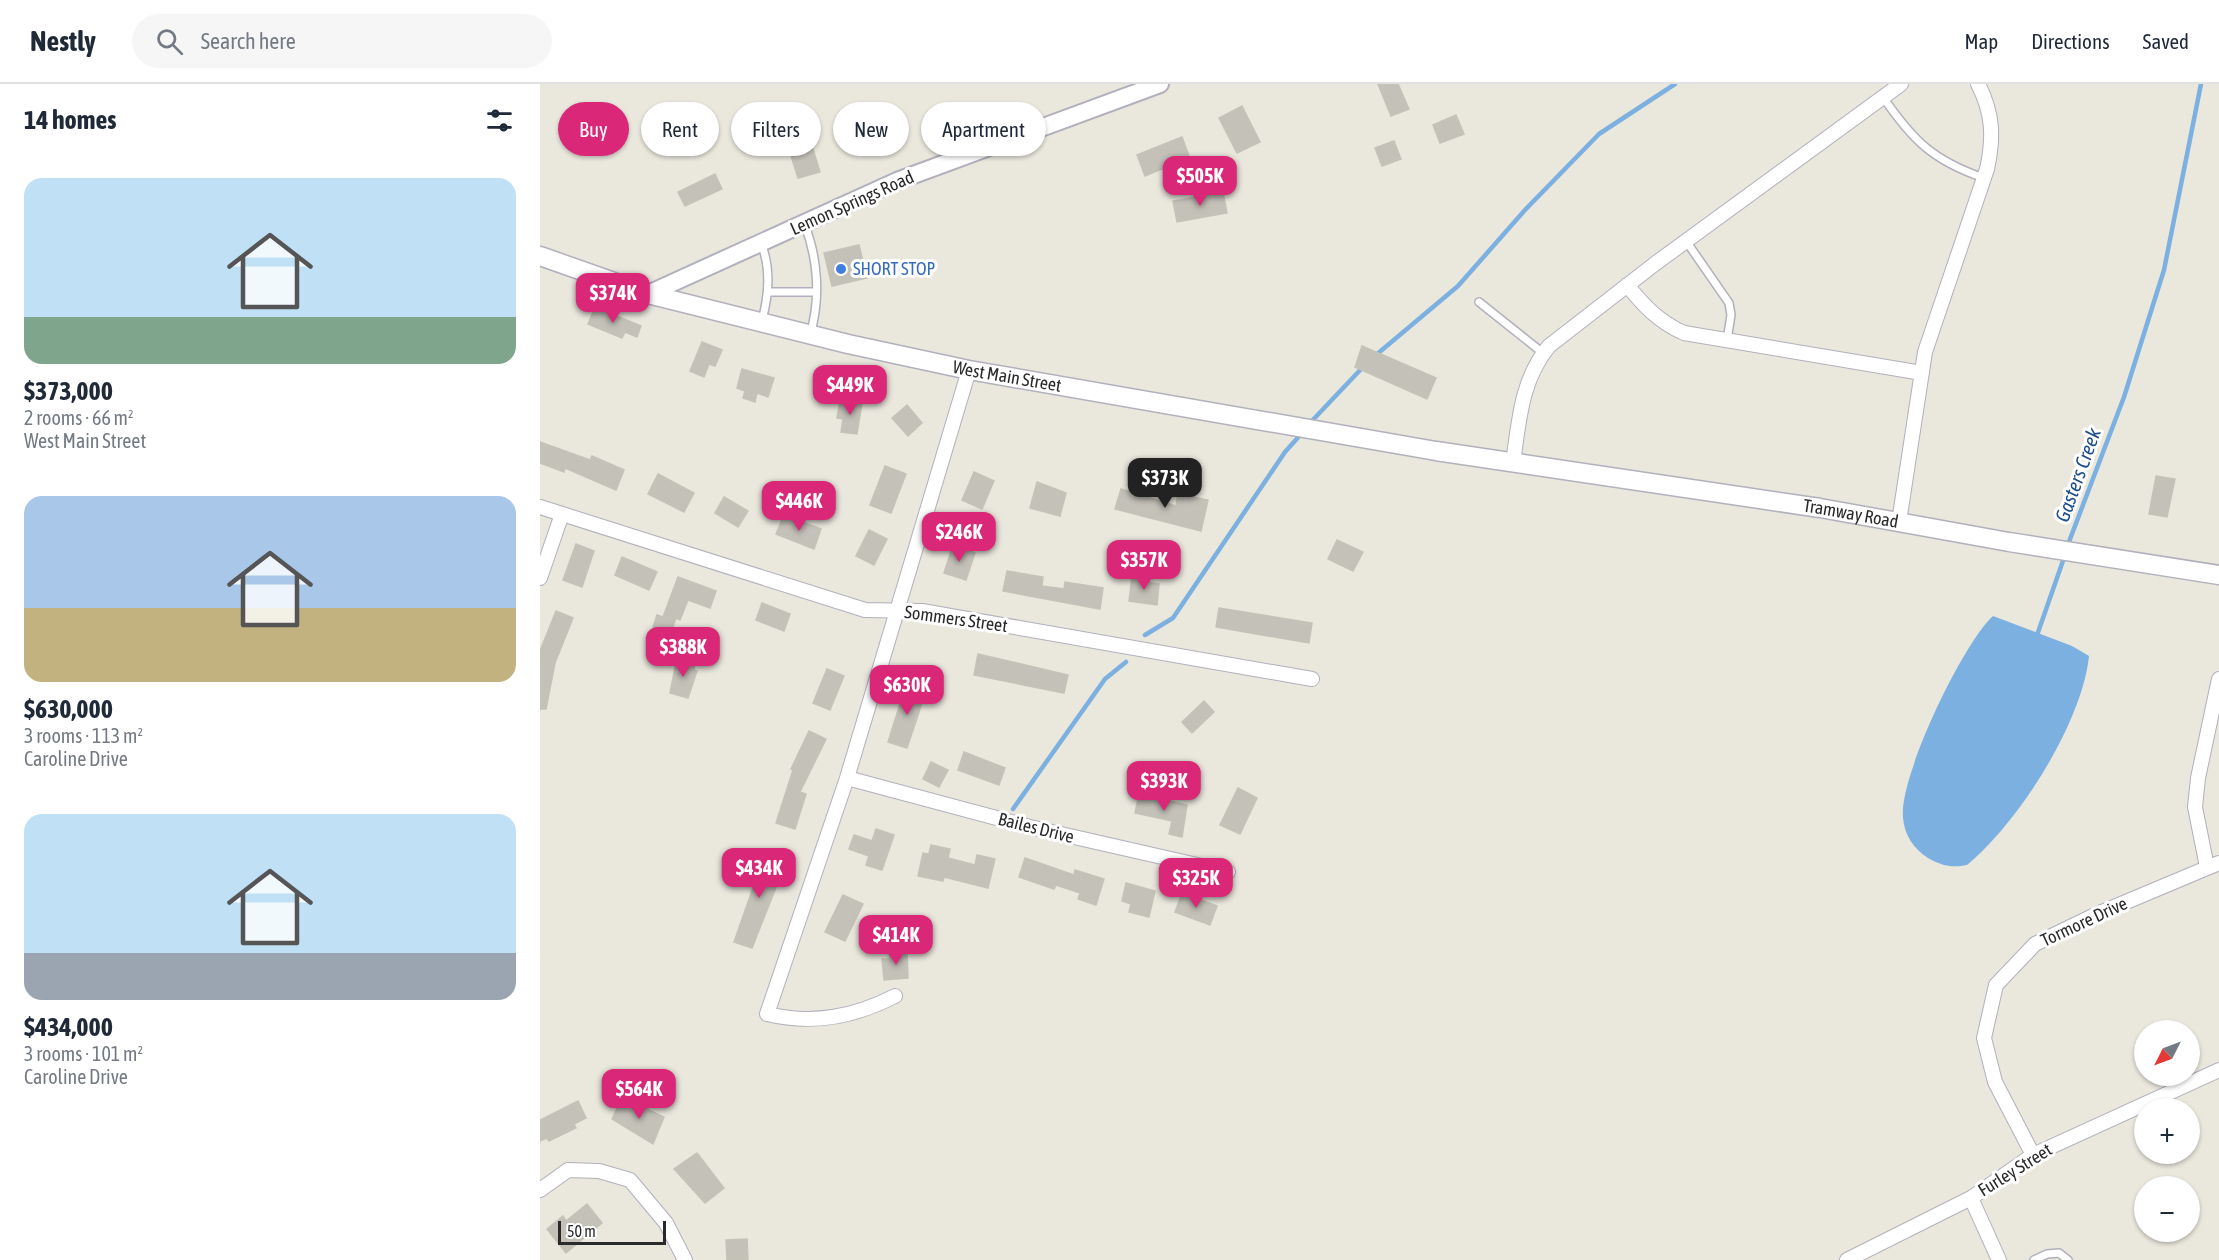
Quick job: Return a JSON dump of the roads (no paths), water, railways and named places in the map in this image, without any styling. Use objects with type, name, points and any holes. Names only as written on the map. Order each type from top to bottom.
[{"type":"main road","name":"West Main Street","points":[[540,256],[648,294],[810,335],[969,370],[1482,458]]},
{"type":"main road","name":"Tramway Road","points":[[1482,458],[1899,522],[2219,575]]},
{"type":"street","name":"Lemon Springs Road","points":[[648,294],[897,181],[1160,84]]},
{"type":"street","points":[[1513,463],[1523,396],[1529,378],[1543,353],[1565,332],[1627,285],[1901,84]]},
{"type":"street","points":[[1899,522],[1925,352],[1984,178],[1992,146],[1992,123],[1988,103],[1978,84]]},
{"type":"street","points":[[1627,285],[1654,316],[1684,333],[1922,373]]},
{"type":"street","points":[[896,996],[875,1007],[833,1018],[789,1019],[767,1014],[847,778],[969,370]]},
{"type":"street","name":"Sommers Street","points":[[540,507],[864,610],[922,611],[1312,679]]},
{"type":"street","points":[[540,578],[562,514]]},
{"type":"street","points":[[2213,865],[2195,807],[2198,778],[2219,679]]},
{"type":"street","name":"Bailes Drive","points":[[847,778],[1030,828],[1228,872]]},
{"type":"street","name":"Tormore Drive","points":[[2033,1155],[1995,1082],[1984,1038],[1996,985],[2035,944],[2095,915],[2213,865]]},
{"type":"street","name":"Furley Street","points":[[1847,1260],[1971,1198],[2033,1155],[2219,1070]]},
{"type":"street","points":[[540,1190],[568,1170],[599,1171],[630,1180],[666,1223],[685,1260]]},
{"type":"street","points":[[1971,1198],[1999,1260]]},
{"type":"lane","points":[[1883,97],[1913,136],[1935,156],[1954,167],[1984,178]]},
{"type":"lane","points":[[804,223],[814,248],[817,313],[810,335]]},
{"type":"lane","points":[[1686,241],[1729,303],[1731,315],[1727,340]]},
{"type":"lane","points":[[761,243],[766,255],[768,292],[761,322]]},
{"type":"lane","points":[[768,292],[816,292]]},
{"type":"lane","points":[[1479,302],[1543,353]]},
{"type":"lane","points":[[2034,1260],[2047,1254],[2059,1253],[2068,1260]]},
{"type":"water","points":[[1993,616],[2072,646],[2089,656],[2084,682],[2074,711],[2061,740],[2027,798],[2007,824],[1967,865],[1947,866],[1928,858],[1911,841],[1904,824],[1904,798],[1922,743],[1950,681],[1980,631]]},
{"type":"waterway","points":[[1376,355],[1458,286],[1525,210],[1599,134],[1675,84]]},
{"type":"waterway","name":"Gasters Creek","points":[[2067,547],[2124,397],[2164,270],[2201,84]]},
{"type":"waterway","points":[[1309,424],[1363,367]]},
{"type":"waterway","points":[[1145,635],[1173,618],[1285,452],[1302,433]]},
{"type":"waterway","name":"Gasters Creek","points":[[2035,641],[2065,555]]},
{"type":"waterway","points":[[1013,809],[1105,679],[1126,662]]},
{"type":"place","name":"SHORT STOP","points":[[841,269]]}]
